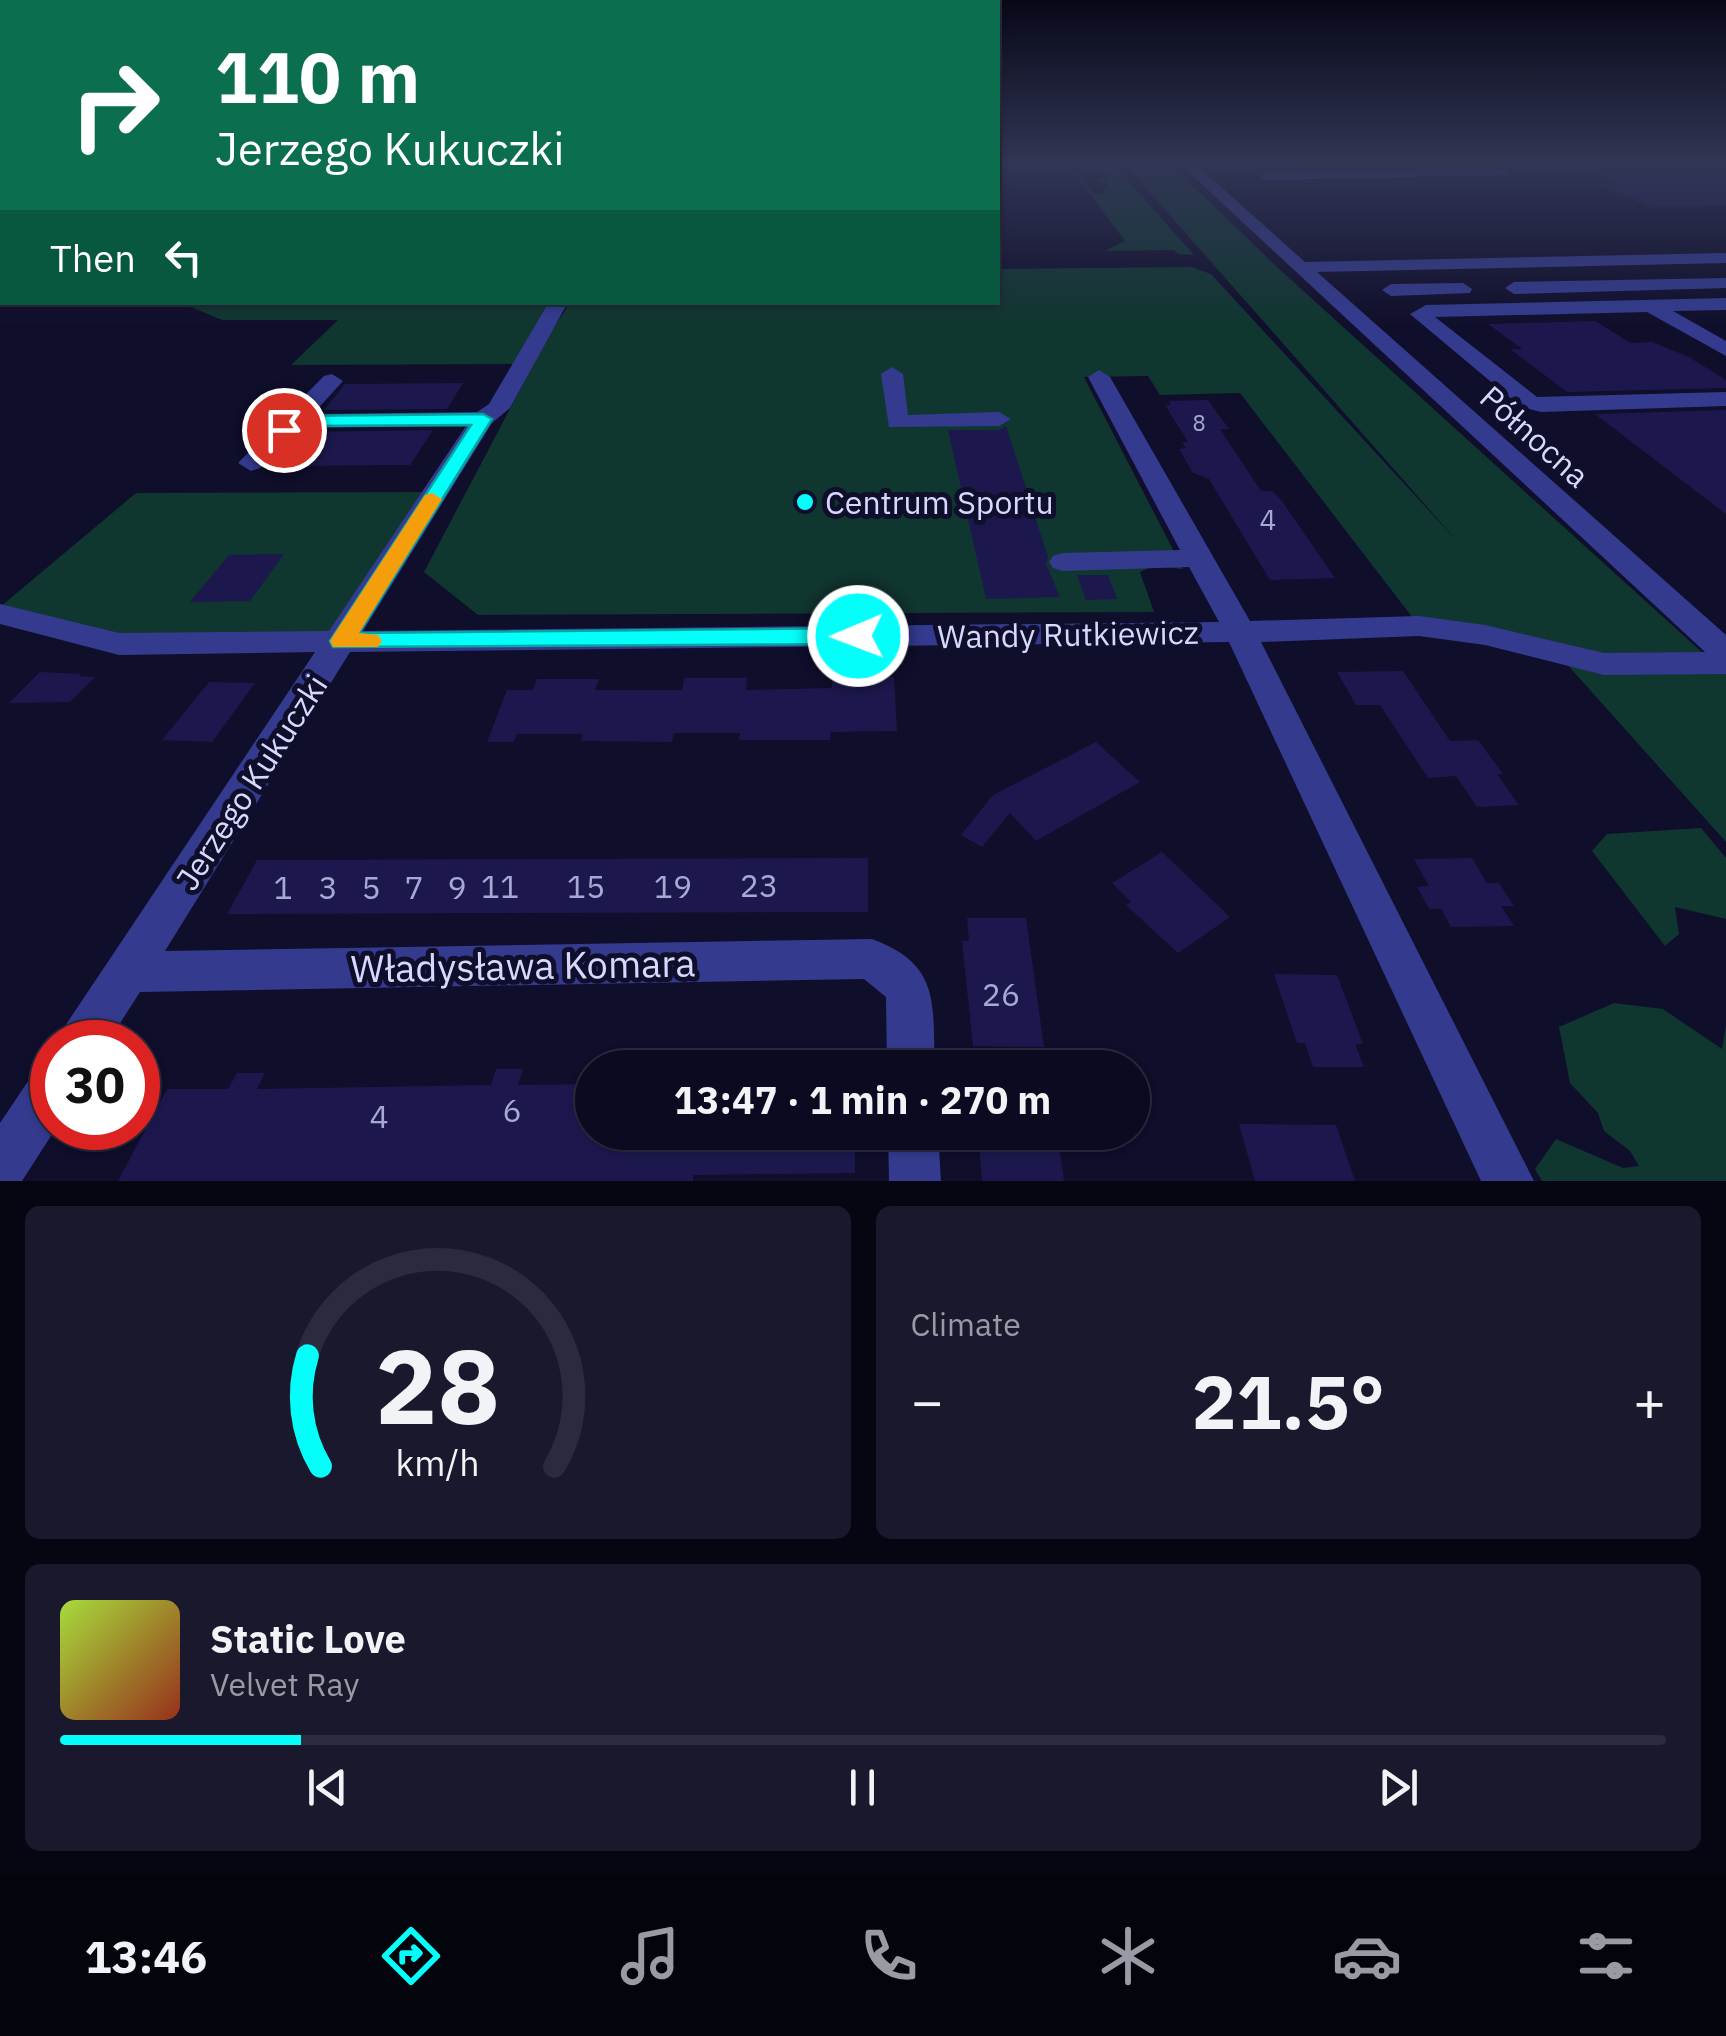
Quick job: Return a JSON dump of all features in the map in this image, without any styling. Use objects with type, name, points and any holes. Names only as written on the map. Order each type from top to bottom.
[{"type":"street","name":"Północna","points":[[1246,217],[1726,653]]},
{"type":"street","points":[[1300,267],[1726,258]]},
{"type":"street","points":[[1575,261],[1726,350]]},
{"type":"street","points":[[1390,290],[1726,283]]},
{"type":"street","points":[[1726,304],[1426,310],[1420,314],[1529,402],[1541,405],[1726,399]]},
{"type":"street","name":"Jerzego Kukuczki","points":[[96,1020],[483,419],[498,408],[557,305]]},
{"type":"street","points":[[892,374],[897,422],[999,419]]},
{"type":"street","name":"Wandy Rutkiewicz","points":[[1099,376],[1240,632],[1508,1181]]},
{"type":"street","points":[[251,464],[332,381]]},
{"type":"street","points":[[294,421],[483,419]]},
{"type":"street","points":[[1063,562],[1199,558]]},
{"type":"street","name":"Wandy Rutkiewicz","points":[[0,614],[119,644],[1240,632],[1419,626],[1485,635],[1616,665],[1726,664]]},
{"type":"street","name":"Władysława Komara","points":[[128,972],[872,959],[908,988],[910,1050]]},
{"type":"street","points":[[0,1169],[30,1122]]},
{"type":"street","points":[[914,1150],[915,1181]]},
{"type":"green space","points":[[1107,217],[1160,217],[1194,255],[1174,250],[1105,251],[1125,241]]},
{"type":"green space","name":"Centrum Sportu","points":[[1172,217],[1225,217],[1726,674],[1726,842],[1556,652],[1419,626],[1240,393],[1160,395],[1148,376],[1084,377],[1183,569],[1153,566],[1140,572],[1154,612],[478,615],[424,572],[550,333],[569,305],[1000,305],[1000,269],[1192,267],[1211,274],[1458,542]]},
{"type":"green space","points":[[187,305],[557,305],[518,364],[291,365],[338,320],[222,320]]},
{"type":"green space","points":[[437,492],[342,641],[119,644],[0,607],[136,493]]},
{"type":"green space","points":[[1701,828],[1726,858],[1726,919],[1675,907],[1679,934],[1665,946],[1592,851],[1607,834]]},
{"type":"green space","points":[[1614,1003],[1663,1009],[1722,1049],[1726,1025],[1726,1181],[1542,1181],[1535,1169],[1556,1139],[1623,1168],[1639,1166],[1630,1151],[1604,1131],[1598,1113],[1570,1083],[1559,1027]]},
{"type":"building","points":[[1595,321],[1631,343],[1652,342],[1689,357],[1726,380],[1726,388],[1567,392],[1510,349],[1522,349],[1488,324]]},
{"type":"building","points":[[463,383],[447,409],[324,410],[345,384]]},
{"type":"building","points":[[1208,400],[1229,429],[1220,429],[1261,491],[1272,491],[1282,501],[1335,578],[1270,580],[1209,479],[1193,473],[1179,449],[1186,448],[1182,442],[1188,442],[1165,405],[1171,405],[1169,401]]},
{"type":"building","points":[[1726,410],[1726,514],[1595,414]]},
{"type":"building","points":[[1006,426],[1048,557],[1046,564],[1060,597],[986,599],[948,430],[999,430]]},
{"type":"building","points":[[433,430],[410,465],[277,466],[306,432]]},
{"type":"building","points":[[284,554],[250,601],[190,602],[229,555]]},
{"type":"building","points":[[1077,575],[1108,575],[1117,599],[1086,600]]},
{"type":"building","points":[[1403,671],[1450,741],[1478,740],[1503,774],[1497,774],[1519,805],[1477,807],[1456,776],[1428,778],[1380,705],[1356,705],[1337,672]]},
{"type":"building","points":[[40,672],[95,677],[70,702],[9,703]]},
{"type":"building","points":[[832,677],[894,677],[897,731],[831,732],[830,740],[739,740],[740,733],[674,733],[672,742],[581,741],[583,734],[517,734],[514,742],[487,742],[507,690],[533,690],[537,679],[599,679],[595,690],[682,690],[684,678],[747,678],[746,690],[832,688]]},
{"type":"building","points":[[209,682],[255,683],[212,742],[162,740]]},
{"type":"building","points":[[1096,742],[1140,782],[1036,841],[1010,813],[982,847],[961,835],[993,795]]},
{"type":"building","points":[[1162,852],[1230,917],[1178,953],[1126,905],[1131,902],[1112,883]]},
{"type":"building","points":[[868,858],[868,912],[227,914],[257,860]]},
{"type":"building","points":[[1472,858],[1487,883],[1499,883],[1514,906],[1501,906],[1514,926],[1451,927],[1441,909],[1429,909],[1417,887],[1429,886],[1414,859]]},
{"type":"building","points":[[967,918],[1026,918],[1044,1047],[973,1046],[962,941],[969,941]]},
{"type":"building","points":[[1274,974],[1337,975],[1363,1044],[1355,1044],[1364,1067],[1313,1067],[1305,1043],[1297,1043]]},
{"type":"building","points":[[496,1069],[523,1069],[518,1085],[575,1084],[575,1150],[855,1150],[855,1173],[693,1175],[693,1181],[118,1181],[135,1150],[160,1150],[160,1102],[167,1089],[228,1089],[237,1073],[265,1073],[257,1089],[491,1085]]},
{"type":"building","points":[[1239,1124],[1336,1125],[1355,1181],[1255,1181]]},
{"type":"building","points":[[979,1150],[1060,1150],[1064,1181],[982,1181]]},
{"type":"slow traffic","points":[[370,641],[342,641],[432,499]]},
{"type":"place","name":"Centrum Sportu","points":[[805,502]]},
{"type":"route","points":[[284,430],[294,421],[483,419],[342,641],[858,636]]}]
